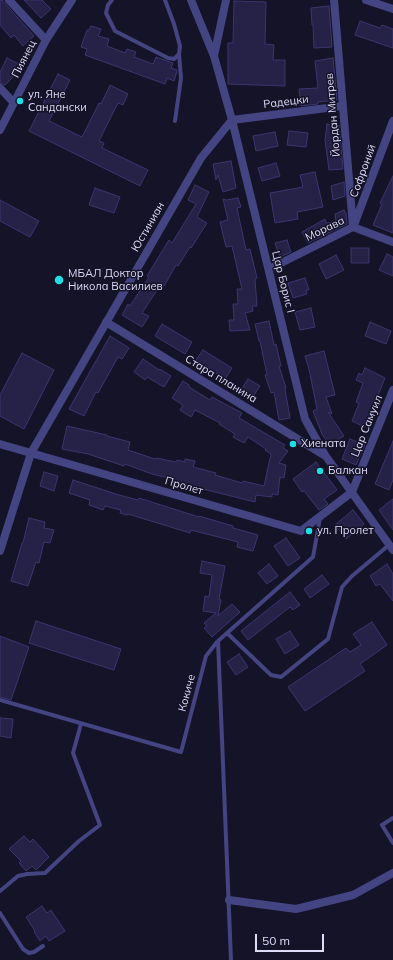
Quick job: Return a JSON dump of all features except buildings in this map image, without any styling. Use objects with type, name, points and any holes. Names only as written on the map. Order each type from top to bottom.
[{"type":"street","points":[[9,0],[46,40]]},
{"type":"street","name":"Пиянец","points":[[0,130],[46,40],[72,0]]},
{"type":"street","name":"Цар Борис I","points":[[191,0],[214,56],[232,120],[305,419],[325,455],[391,547]]},
{"type":"street","points":[[214,56],[226,0]]},
{"type":"street","name":"Йордан Митрев","points":[[334,0],[353,227]]},
{"type":"street","points":[[366,0],[393,10]]},
{"type":"street","points":[[0,88],[14,102]]},
{"type":"street","name":"Радецки","points":[[232,120],[343,106]]},
{"type":"street","name":"Юстиниан","points":[[0,551],[31,453],[201,158],[232,120]]},
{"type":"street","name":"Софроний","points":[[353,227],[393,121]]},
{"type":"street","name":"Морава","points":[[268,269],[353,227],[393,242]]},
{"type":"street","name":"Стара планина","points":[[106,322],[325,455]]},
{"type":"street","name":"Цар Самуил","points":[[352,492],[393,390]]},
{"type":"street","name":"Пролет","points":[[0,444],[302,531],[352,492]]},
{"type":"street","points":[[229,900],[296,909],[353,895],[393,873]]},
{"type":"lane","points":[[112,0],[108,5],[106,13],[115,30],[168,58],[174,59],[179,54]]},
{"type":"lane","points":[[165,0],[180,46],[179,54],[181,78],[175,121]]},
{"type":"lane","name":"Кокиче","points":[[81,724],[181,752],[206,656],[218,641],[314,557],[320,517]]},
{"type":"lane","points":[[227,633],[271,674],[281,677],[328,639],[342,587],[352,576],[391,547]]},
{"type":"lane","points":[[218,641],[231,960]]},
{"type":"lane","points":[[0,700],[81,724],[73,754],[100,825],[79,841],[45,873],[18,876],[0,891]]},
{"type":"lane","points":[[393,818],[382,825],[393,843]]},
{"type":"lane","points":[[0,913],[23,949],[29,953],[34,952],[43,946]]},
{"type":"place","name":"ул. Яне Сандански","points":[[20,101]]},
{"type":"place","name":"МБАЛ Доктор Никола Василиев","points":[[59,280]]},
{"type":"place","name":"Хиената","points":[[293,444]]},
{"type":"place","name":"Балкан","points":[[320,471]]},
{"type":"place","name":"ул. Пролет","points":[[309,531]]}]
